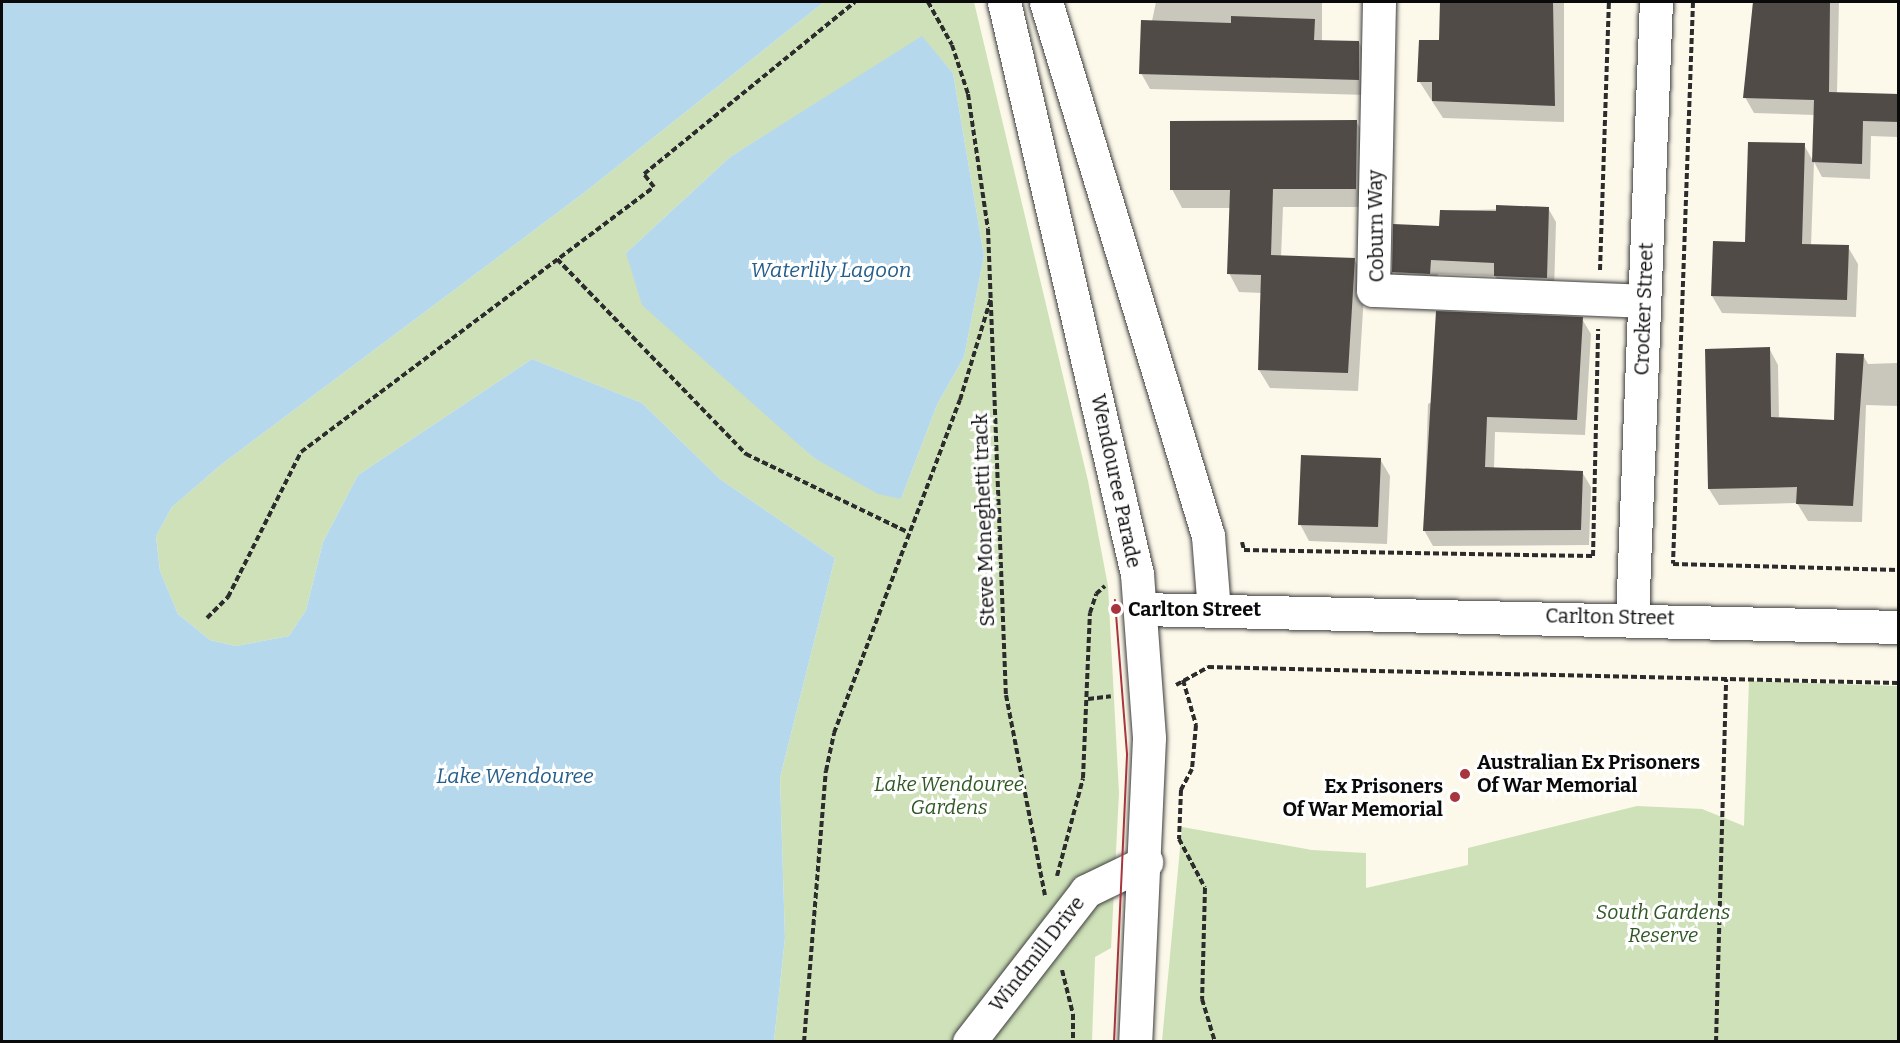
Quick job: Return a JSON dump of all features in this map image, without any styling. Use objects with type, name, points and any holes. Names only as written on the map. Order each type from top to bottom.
[{"type":"street","name":"Wendouree Parade","points":[[1004,2],[1118,479],[1141,609],[1149,738],[1146,862],[1135,1041]]},
{"type":"street","points":[[1046,2],[1208,536],[1214,611]]},
{"type":"street","name":"Coburn Way","points":[[1379,2],[1372,290],[1644,302]]},
{"type":"street","name":"Crocker Street","points":[[1632,617],[1656,2]]},
{"type":"street","name":"Carlton Street","points":[[1141,609],[1632,617],[1899,627]]},
{"type":"street","name":"Windmill Drive","points":[[969,1041],[1050,920],[1093,885],[1146,862]]},
{"type":"path","points":[[207,618],[228,597],[301,452],[654,187],[644,174],[855,2]]},
{"type":"path","name":"Steve Moneghetti track","points":[[928,2],[952,45],[968,94],[992,294],[1006,695],[1050,920],[1072,1007],[1073,1041]]},
{"type":"path","points":[[1693,2],[1673,564],[1899,570]]},
{"type":"path","points":[[557,259],[746,454],[907,532]]},
{"type":"path","points":[[804,1041],[826,771],[834,733],[907,532],[960,400],[992,294]]},
{"type":"path","points":[[1244,550],[1593,556]]},
{"type":"path","points":[[1050,920],[1077,816],[1088,699],[1090,614],[1096,594],[1105,586]]},
{"type":"path","points":[[1169,686],[1208,667],[1899,683]]},
{"type":"path","points":[[1716,1041],[1726,679]]},
{"type":"path","points":[[1183,680],[1196,725],[1192,769],[1181,790],[1179,839],[1205,888],[1202,999],[1215,1041]]},
{"type":"path","points":[[1088,699],[1111,696]]},
{"type":"green space","name":"Lake Wendouree Gardens","points":[[824,2],[974,2],[1088,481],[1108,586],[1119,793],[1111,948],[1095,957],[1092,1041],[774,1041],[785,938],[780,778],[835,558],[720,479],[642,403],[532,359],[358,475],[323,542],[306,610],[289,636],[236,646],[210,640],[178,614],[160,571],[156,536],[172,507],[222,464],[585,192]],"holes":[[[922,37],[953,73],[984,256],[964,357],[937,405],[901,499],[814,458],[730,379],[626,253],[730,157]]]},
{"type":"green space","name":"South Gardens Reserve","points":[[1749,681],[1898,686],[1898,1041],[1162,1041],[1182,827],[1312,850],[1366,853],[1366,888],[1468,865],[1468,848],[1637,806],[1702,809],[1744,826]]},
{"type":"water","name":"Lake Wendouree","points":[[2,2],[824,2],[585,192],[222,464],[172,507],[156,536],[160,571],[178,614],[210,640],[236,646],[289,636],[306,610],[323,542],[358,475],[532,359],[642,403],[720,479],[835,558],[780,778],[785,938],[774,1041],[2,1041]]},
{"type":"water","name":"Waterlily Lagoon","points":[[922,36],[953,73],[984,256],[964,357],[937,405],[901,499],[878,494],[814,458],[642,305],[626,253],[730,157]]},
{"type":"building","points":[[1440,2],[1553,2],[1555,106],[1432,101],[1432,82],[1417,82],[1419,40],[1439,40]]},
{"type":"building","points":[[1753,2],[1830,2],[1829,92],[1899,94],[1899,122],[1863,121],[1862,164],[1812,162],[1814,100],[1743,98]]},
{"type":"building","points":[[1231,16],[1315,19],[1314,40],[1359,41],[1359,80],[1139,74],[1141,20],[1231,23]]},
{"type":"building","points":[[1357,120],[1356,189],[1273,189],[1271,255],[1355,258],[1348,373],[1258,370],[1261,275],[1227,274],[1230,190],[1170,190],[1170,121]]},
{"type":"building","points":[[1748,142],[1805,143],[1802,244],[1849,245],[1847,300],[1711,296],[1713,241],[1745,242]]},
{"type":"building","points":[[1496,205],[1549,207],[1547,278],[1494,276],[1494,263],[1431,260],[1430,274],[1392,272],[1393,224],[1439,226],[1440,210],[1496,211]]},
{"type":"building","points":[[1436,311],[1583,317],[1577,420],[1487,417],[1485,467],[1583,471],[1581,530],[1423,531]]},
{"type":"building","points":[[1770,347],[1771,417],[1834,420],[1836,353],[1864,354],[1853,506],[1796,504],[1797,487],[1708,489],[1705,349]]},
{"type":"building","points":[[1301,455],[1381,458],[1378,527],[1298,525]]},
{"type":"tram line","points":[[1114,1042],[1127,754],[1115,600]]},
{"type":"place","name":"Carlton Street","points":[[1116,609]]},
{"type":"place","name":"Australian Ex Prisoners Of War Memorial","points":[[1465,774]]},
{"type":"place","name":"Ex Prisoners Of War Memorial","points":[[1455,797]]}]
